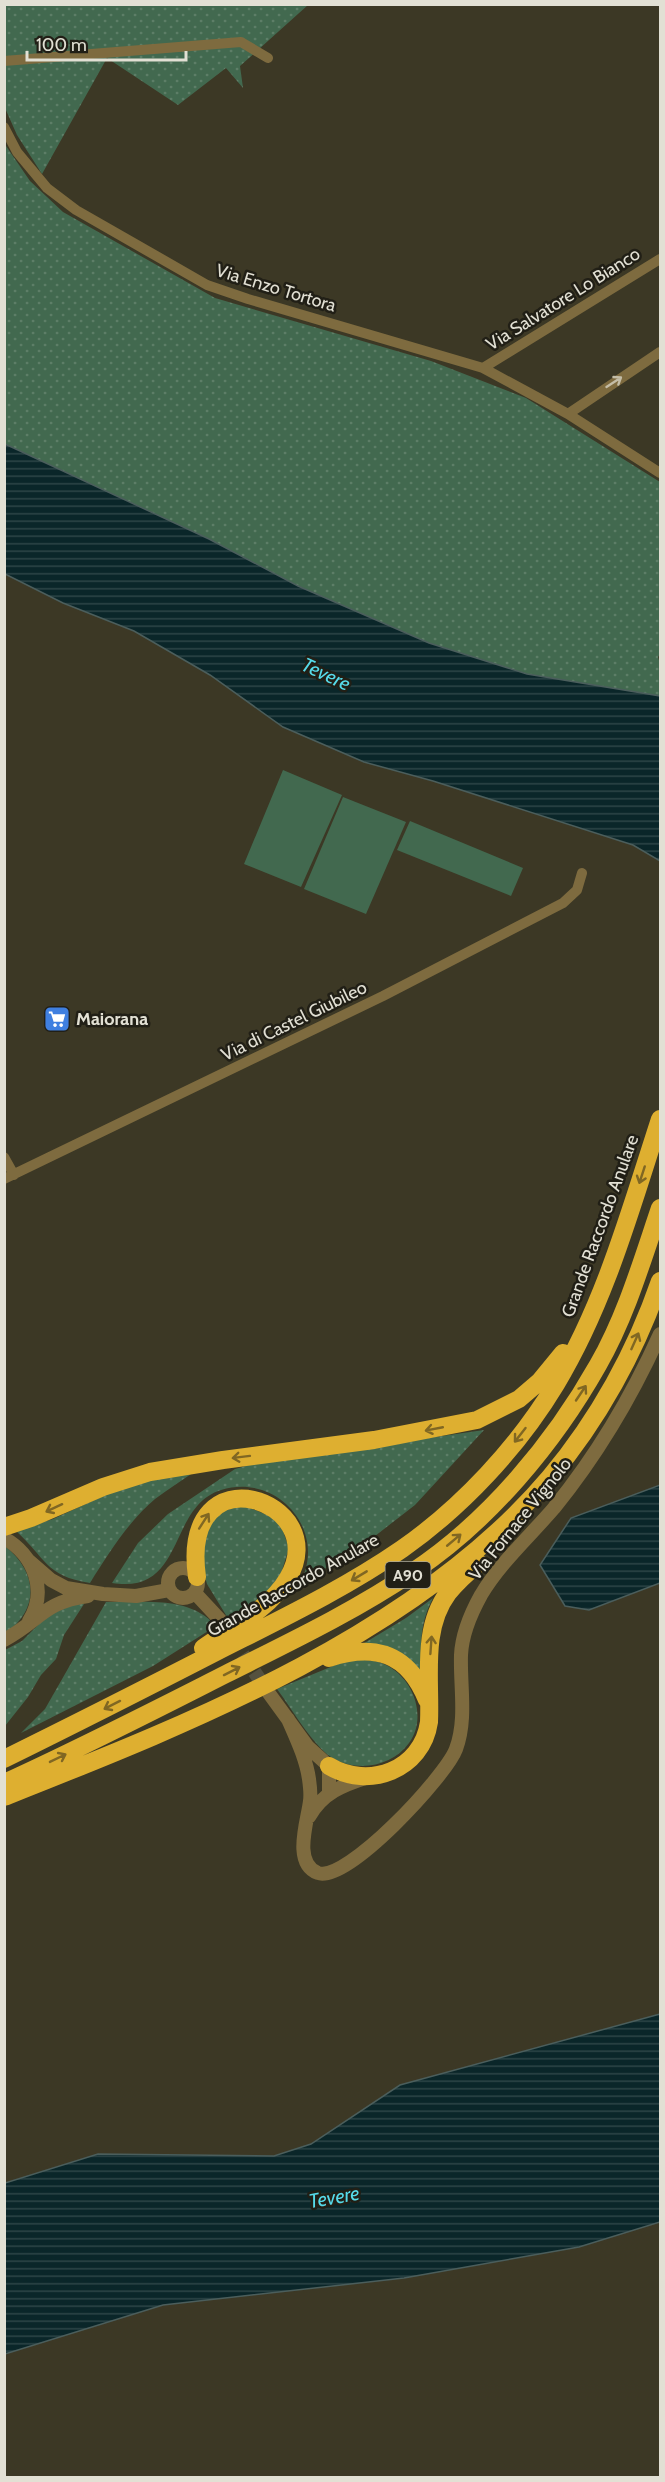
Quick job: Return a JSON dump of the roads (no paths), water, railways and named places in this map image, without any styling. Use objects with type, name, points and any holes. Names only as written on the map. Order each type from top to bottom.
[{"type":"highway","name":"Grande Raccordo Anulare","points":[[4,1759],[307,1606],[402,1549],[444,1516],[496,1463],[536,1414],[556,1384],[593,1312],[636,1194],[660,1119]]},
{"type":"highway","name":"A90","points":[[4,1783],[317,1628],[408,1575],[459,1536],[497,1500],[530,1462],[588,1382],[613,1338],[624,1312],[660,1208]]},
{"type":"highway","points":[[329,1766],[351,1775],[371,1776],[395,1770],[414,1755],[427,1732],[430,1641],[444,1599],[519,1520],[591,1421],[633,1346],[660,1281]]},
{"type":"highway","points":[[4,1527],[32,1518],[103,1487],[150,1472],[374,1440],[477,1420],[508,1406],[531,1390],[557,1361],[593,1312]]},
{"type":"highway","points":[[4,1797],[197,1716],[296,1668],[378,1622],[430,1587],[484,1543],[549,1479]]},
{"type":"highway","points":[[150,1686],[250,1615],[268,1601],[286,1582],[292,1571],[295,1550],[293,1535],[287,1521],[272,1507],[254,1499],[234,1499],[215,1507],[205,1516],[197,1533],[194,1552],[196,1585]]},
{"type":"highway","points":[[296,1668],[358,1650],[384,1653],[404,1664],[414,1674],[429,1704]]},
{"type":"street","points":[[4,61],[241,42],[268,58]]},
{"type":"street","name":"Via Enzo Tortora","points":[[4,127],[17,152],[47,188],[76,210],[207,285],[483,368],[568,414],[660,473]]},
{"type":"street","name":"Via Salvatore Lo Bianco","points":[[483,368],[660,259]]},
{"type":"street","points":[[568,414],[660,352]]},
{"type":"street","name":"Via di Castel Giubileo","points":[[9,1177],[383,996],[563,903],[577,890],[582,873]]},
{"type":"street","points":[[4,1156],[9,1177]]},
{"type":"street","name":"Via Fornace Vignolo","points":[[288,1719],[308,1774],[310,1802],[303,1846],[308,1863],[318,1873],[335,1871],[355,1860],[414,1803],[445,1768],[456,1750],[461,1730],[461,1653],[464,1634],[472,1612],[492,1579],[555,1506],[600,1444],[631,1395],[660,1334]]},
{"type":"street","points":[[4,1538],[59,1585],[103,1594],[136,1596],[169,1590]]},
{"type":"street","points":[[27,1623],[36,1606],[38,1590],[35,1574],[28,1560]]},
{"type":"street","points":[[196,1585],[189,1598],[179,1599],[169,1590],[169,1579],[178,1569],[191,1570],[196,1585],[222,1622]]},
{"type":"street","points":[[4,1640],[62,1601],[103,1594]]},
{"type":"street","points":[[268,1692],[308,1747],[329,1766],[329,1793]]},
{"type":"street","points":[[305,1824],[315,1806],[329,1793],[371,1776]]},
{"type":"water","name":"Tevere","points":[[5,444],[209,539],[298,586],[429,643],[527,674],[660,696],[660,861],[633,845],[433,781],[364,762],[283,727],[210,675],[134,631],[63,603],[5,574]]},
{"type":"water","points":[[660,1485],[660,1583],[589,1610],[565,1606],[540,1565],[571,1518]]},
{"type":"water","name":"Tevere","points":[[660,2014],[660,2222],[579,2247],[404,2278],[163,2305],[5,2354],[5,2183],[98,2154],[274,2156],[311,2144],[400,2085]]},
{"type":"tunnel","points":[[231,1637],[268,1692]]},
{"type":"place","name":"Maiorana","points":[[57,1019]]}]
